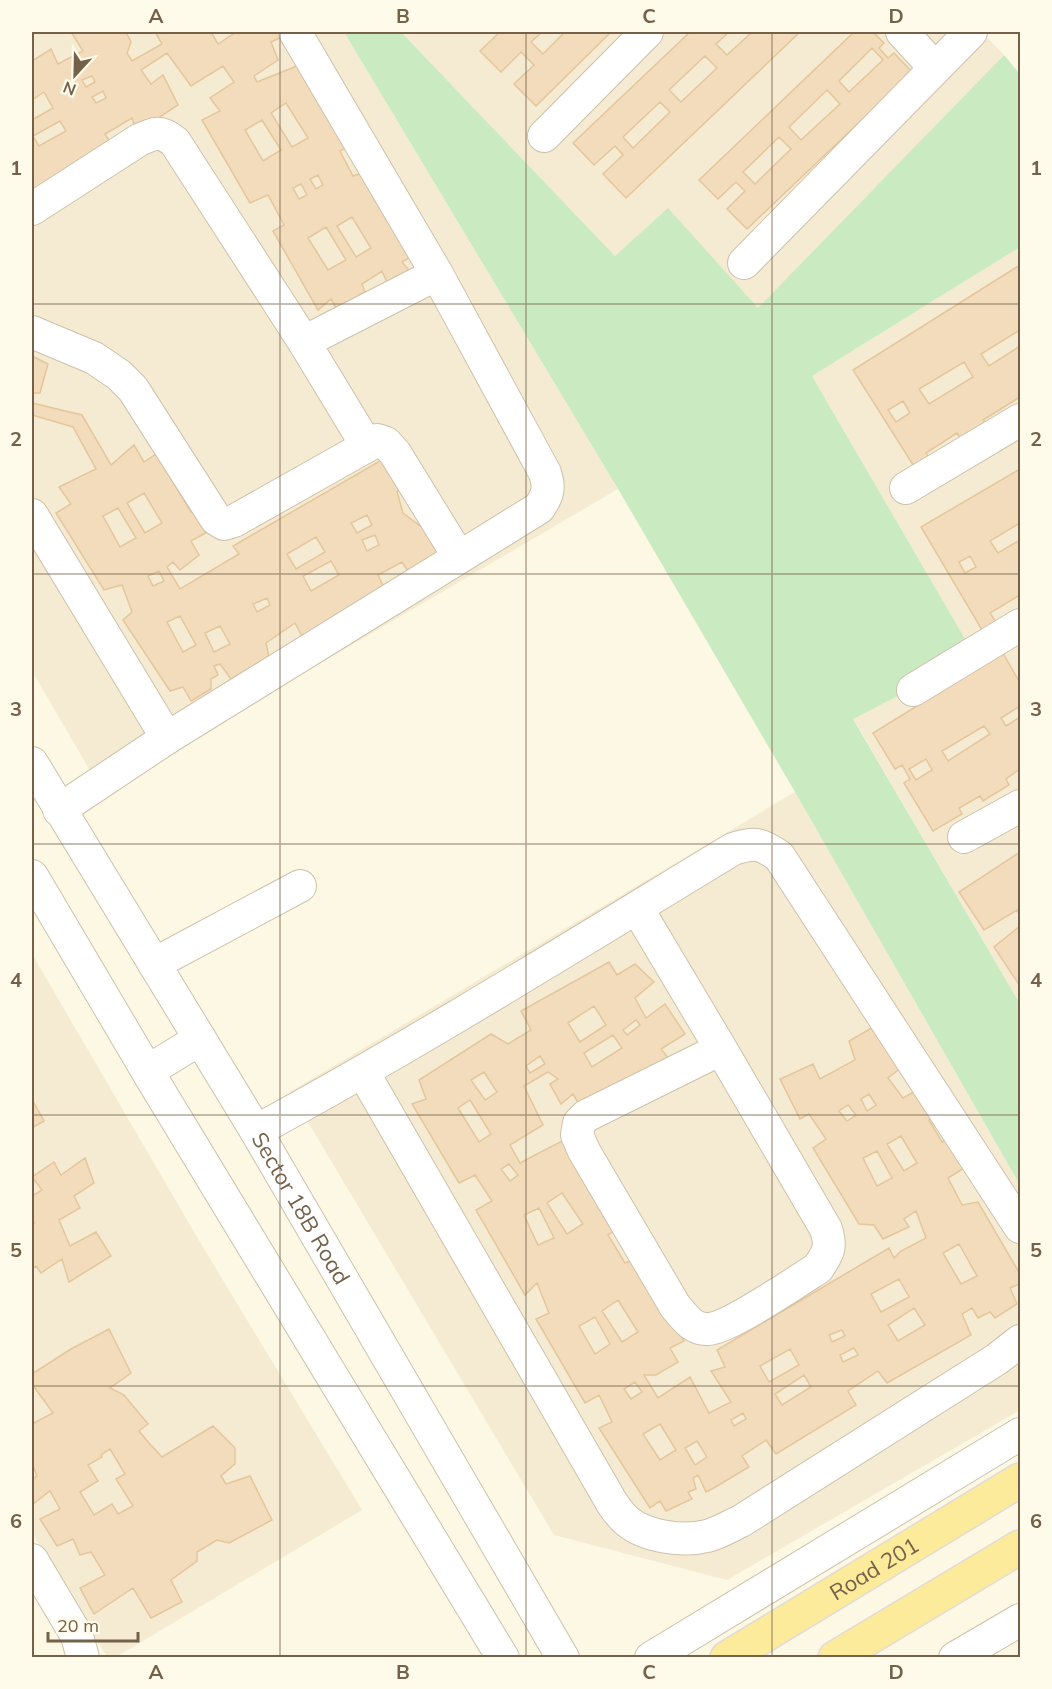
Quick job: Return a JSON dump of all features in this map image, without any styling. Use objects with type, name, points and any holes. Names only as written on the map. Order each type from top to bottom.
[{"type":"main road","name":"Road 201","points":[[728,1658],[1020,1480]]},
{"type":"main road","points":[[835,1658],[1020,1547]]},
{"type":"street","points":[[59,810],[167,738],[539,508],[546,496],[548,483],[545,473],[437,274],[295,32]]},
{"type":"street","points":[[544,136],[647,32]]},
{"type":"street","points":[[902,32],[935,68]]},
{"type":"street","points":[[744,263],[971,32]]},
{"type":"street","points":[[32,209],[139,140],[153,134],[165,134],[175,142],[304,342],[367,446]]},
{"type":"street","points":[[304,342],[437,274]]},
{"type":"street","points":[[32,332],[94,358],[119,375],[133,389],[216,519],[224,524],[234,521],[377,440],[386,443],[395,453],[459,557]]},
{"type":"street","points":[[906,488],[1020,420]]},
{"type":"street","points":[[32,515],[167,738]]},
{"type":"street","points":[[913,690],[1020,626]]},
{"type":"street","name":"Sector 18B Road","points":[[32,763],[256,1131],[563,1658]]},
{"type":"street","points":[[964,837],[1020,806]]},
{"type":"street","points":[[256,1131],[363,1072],[733,849],[750,843],[764,846],[779,856],[1020,1227]]},
{"type":"street","points":[[32,876],[503,1658]]},
{"type":"street","points":[[154,964],[300,886]]},
{"type":"street","points":[[637,908],[721,1049],[826,1229],[830,1243],[827,1254],[818,1268],[725,1325],[707,1330],[691,1324],[675,1306],[584,1151],[577,1135],[579,1123],[586,1116],[721,1049]]},
{"type":"street","points":[[148,1071],[200,1039]]},
{"type":"street","points":[[363,1072],[612,1503],[627,1521],[638,1528],[665,1537],[687,1539],[708,1536],[741,1521],[997,1359],[1020,1341]]},
{"type":"street","points":[[651,1658],[1020,1434]]},
{"type":"street","points":[[32,1560],[77,1636],[83,1658]]},
{"type":"street","points":[[955,1658],[1020,1620]]},
{"type":"shaded area","points":[[32,32],[344,32],[618,489],[102,791],[32,671]]},
{"type":"shaded area","points":[[401,32],[982,32],[1004,55],[758,309],[668,209],[615,256]]},
{"type":"shaded area","points":[[1020,247],[1020,1004],[853,718],[975,656],[812,376]]},
{"type":"shaded area","points":[[795,792],[1020,1185],[1020,1410],[727,1580],[554,1535],[290,1092]]},
{"type":"shaded area","points":[[32,954],[204,1249],[362,1510],[116,1657],[107,1657],[32,1533]]},
{"type":"green space","points":[[344,32],[401,32],[615,256],[668,208],[758,308],[1004,55],[1020,74],[1020,247],[812,376],[975,656],[853,719],[1020,1004],[1020,1185],[618,489]]},
{"type":"building","points":[[71,32],[126,32],[131,42],[127,53],[132,61],[162,44],[155,32],[211,32],[218,44],[236,32],[293,32],[271,42],[278,60],[254,76],[257,82],[307,62],[356,143],[340,151],[353,176],[371,170],[417,253],[402,262],[412,274],[390,289],[382,271],[362,284],[365,292],[359,295],[359,304],[341,317],[331,299],[318,310],[273,231],[284,225],[268,195],[250,203],[202,120],[220,111],[210,98],[234,82],[223,66],[191,86],[167,53],[141,70],[151,84],[163,75],[178,105],[137,132],[132,118],[105,134],[112,145],[32,192],[32,120],[53,108],[44,92],[32,100],[32,61],[51,49],[58,64],[83,51]],"holes":[[[92,76],[95,82],[86,87],[82,80]],[[103,91],[106,98],[96,103],[92,97]],[[286,103],[308,138],[292,147],[271,113]],[[262,120],[281,150],[263,161],[245,130]],[[60,121],[66,131],[39,146],[33,136]],[[318,175],[323,185],[316,189],[310,179]],[[301,184],[307,195],[299,199],[293,188]],[[352,217],[371,248],[356,257],[337,226]],[[326,227],[346,260],[328,270],[308,238]]]},
{"type":"building","points":[[500,32],[542,32],[531,42],[543,54],[565,32],[611,32],[536,106],[514,84],[534,65],[521,52],[501,72],[480,51]]},
{"type":"building","points":[[690,32],[729,32],[716,44],[727,55],[752,32],[800,32],[626,198],[603,174],[623,155],[615,146],[594,165],[573,143]],"holes":[[[705,56],[717,68],[681,102],[669,90]],[[660,102],[670,112],[633,148],[623,137]]]},
{"type":"building","points":[[854,32],[873,32],[884,43],[879,48],[888,58],[894,53],[912,72],[747,229],[727,209],[745,191],[736,182],[718,199],[699,180]],"holes":[[[872,48],[883,60],[849,92],[839,81]],[[827,90],[840,104],[801,140],[789,127]],[[779,137],[791,149],[755,184],[743,172]]]},
{"type":"building","points":[[1020,265],[1020,330],[981,354],[989,366],[1020,346],[1020,397],[983,420],[986,423],[961,439],[957,433],[926,453],[930,458],[915,468],[853,370]],"holes":[[[964,362],[973,377],[929,404],[919,389]],[[903,401],[910,413],[896,422],[888,410]]]},
{"type":"building","points":[[32,356],[48,364],[40,393],[32,393]]},
{"type":"building","points":[[32,403],[82,415],[111,465],[134,445],[144,462],[156,454],[191,512],[196,511],[211,530],[191,541],[199,555],[180,570],[173,562],[167,567],[180,589],[239,554],[233,546],[392,454],[410,480],[397,492],[403,513],[451,549],[412,577],[402,562],[378,575],[386,592],[303,638],[295,623],[266,643],[269,657],[231,679],[220,664],[214,666],[218,675],[211,679],[211,689],[191,701],[183,687],[170,691],[123,620],[132,612],[122,585],[104,590],[56,513],[71,504],[59,487],[96,469],[73,427],[32,415]],"holes":[[[144,493],[162,523],[145,533],[127,503]],[[118,508],[136,538],[120,547],[103,516]],[[367,515],[372,525],[357,533],[351,523]],[[375,535],[379,545],[367,551],[362,540]],[[316,537],[325,552],[296,569],[287,554]],[[331,561],[339,575],[311,591],[303,576]],[[159,571],[164,581],[153,586],[148,576]],[[267,598],[270,605],[257,612],[253,604]],[[180,616],[196,645],[183,652],[167,622]],[[220,626],[230,644],[214,652],[205,633]]]},
{"type":"building","points":[[1020,469],[1020,523],[990,541],[998,553],[1020,540],[1020,595],[990,613],[996,622],[982,630],[921,527]],"holes":[[[970,556],[976,567],[965,573],[959,562]]]},
{"type":"building","points":[[1003,653],[1020,683],[1020,706],[1001,718],[1006,726],[1020,717],[1020,769],[1006,779],[1009,785],[983,801],[980,796],[959,808],[962,814],[933,831],[904,783],[910,779],[902,765],[895,769],[873,733]],"holes":[[[984,726],[990,734],[948,761],[942,751]],[[926,759],[932,770],[916,780],[909,769]]]},
{"type":"building","points":[[1020,852],[1020,916],[1017,910],[984,930],[959,892]]},
{"type":"building","points":[[1020,926],[1020,986],[994,947]]},
{"type":"building","points":[[609,962],[617,975],[635,964],[654,982],[635,998],[646,1018],[665,1004],[685,1034],[661,1049],[669,1059],[583,1111],[573,1094],[561,1104],[550,1084],[558,1079],[548,1072],[524,1086],[543,1125],[510,1145],[520,1163],[566,1139],[624,1223],[608,1235],[625,1263],[642,1256],[665,1309],[684,1341],[670,1348],[678,1362],[656,1375],[644,1375],[658,1398],[690,1377],[709,1413],[731,1402],[711,1371],[725,1367],[717,1350],[889,1248],[894,1258],[901,1251],[926,1238],[916,1211],[904,1219],[909,1227],[883,1239],[874,1225],[859,1224],[813,1148],[826,1139],[809,1114],[800,1119],[780,1079],[813,1064],[820,1079],[855,1060],[849,1041],[880,1023],[906,1064],[888,1078],[903,1098],[919,1089],[934,1114],[929,1120],[942,1142],[951,1138],[969,1165],[948,1178],[962,1205],[978,1202],[1020,1274],[1020,1284],[1010,1288],[1017,1304],[995,1318],[990,1312],[978,1318],[972,1308],[962,1314],[971,1335],[887,1383],[878,1371],[848,1391],[856,1405],[776,1454],[766,1440],[742,1456],[749,1467],[712,1489],[706,1492],[698,1475],[693,1478],[696,1489],[688,1492],[692,1499],[666,1511],[660,1501],[650,1508],[599,1428],[612,1422],[599,1395],[585,1403],[536,1319],[549,1313],[537,1283],[525,1295],[476,1210],[492,1201],[475,1175],[459,1183],[412,1104],[426,1099],[419,1080],[491,1034],[508,1044],[531,1030],[521,1011]],"holes":[[[594,1006],[606,1025],[580,1042],[568,1023]],[[636,1020],[640,1025],[627,1035],[623,1030]],[[613,1035],[622,1048],[592,1067],[584,1053]],[[540,1056],[545,1064],[530,1073],[526,1066]],[[484,1072],[497,1092],[485,1100],[471,1080]],[[869,1094],[876,1105],[867,1111],[861,1099]],[[470,1100],[491,1134],[479,1142],[458,1108]],[[848,1105],[856,1115],[847,1121],[839,1111]],[[901,1136],[917,1163],[904,1171],[887,1144]],[[877,1151],[892,1178],[877,1186],[863,1158]],[[509,1164],[518,1175],[510,1181],[501,1169]],[[562,1193],[583,1224],[567,1234],[547,1203]],[[539,1208],[554,1238],[538,1245],[524,1215]],[[959,1244],[977,1276],[961,1284],[943,1253]],[[899,1279],[909,1297],[881,1312],[871,1294]],[[618,1300],[638,1332],[622,1342],[602,1311]],[[914,1308],[925,1325],[898,1341],[888,1325]],[[595,1317],[610,1344],[595,1354],[579,1326]],[[842,1330],[845,1336],[832,1342],[829,1335]],[[854,1348],[858,1355],[843,1362],[840,1355]],[[790,1349],[799,1365],[769,1382],[760,1366]],[[804,1375],[811,1387],[782,1405],[775,1394]],[[635,1382],[642,1392],[631,1399],[624,1389]],[[743,1413],[746,1419],[734,1426],[731,1420]],[[660,1424],[676,1450],[660,1460],[643,1434]],[[697,1441],[707,1457],[695,1465],[685,1448]]]},
{"type":"building","points":[[34,1103],[44,1121],[32,1128],[32,1104]]},
{"type":"building","points":[[85,1158],[94,1183],[74,1196],[80,1208],[59,1220],[70,1246],[96,1232],[111,1256],[69,1282],[62,1259],[41,1273],[36,1266],[32,1269],[32,1225],[34,1223],[32,1196],[42,1190],[32,1177],[54,1162],[61,1175]]},
{"type":"building","points":[[109,1329],[131,1373],[110,1388],[124,1395],[148,1424],[139,1431],[149,1443],[162,1457],[213,1426],[235,1448],[235,1464],[221,1476],[226,1484],[250,1476],[272,1520],[229,1543],[217,1540],[197,1552],[197,1561],[171,1580],[182,1602],[151,1618],[133,1588],[94,1614],[80,1588],[105,1575],[91,1552],[80,1555],[73,1539],[57,1546],[40,1519],[60,1509],[50,1491],[32,1505],[32,1479],[37,1476],[32,1463],[32,1424],[53,1413],[32,1384],[32,1374],[71,1349]],"holes":[[[110,1449],[125,1474],[116,1479],[133,1506],[118,1514],[112,1504],[94,1515],[80,1492],[98,1481],[88,1465]]]}]
